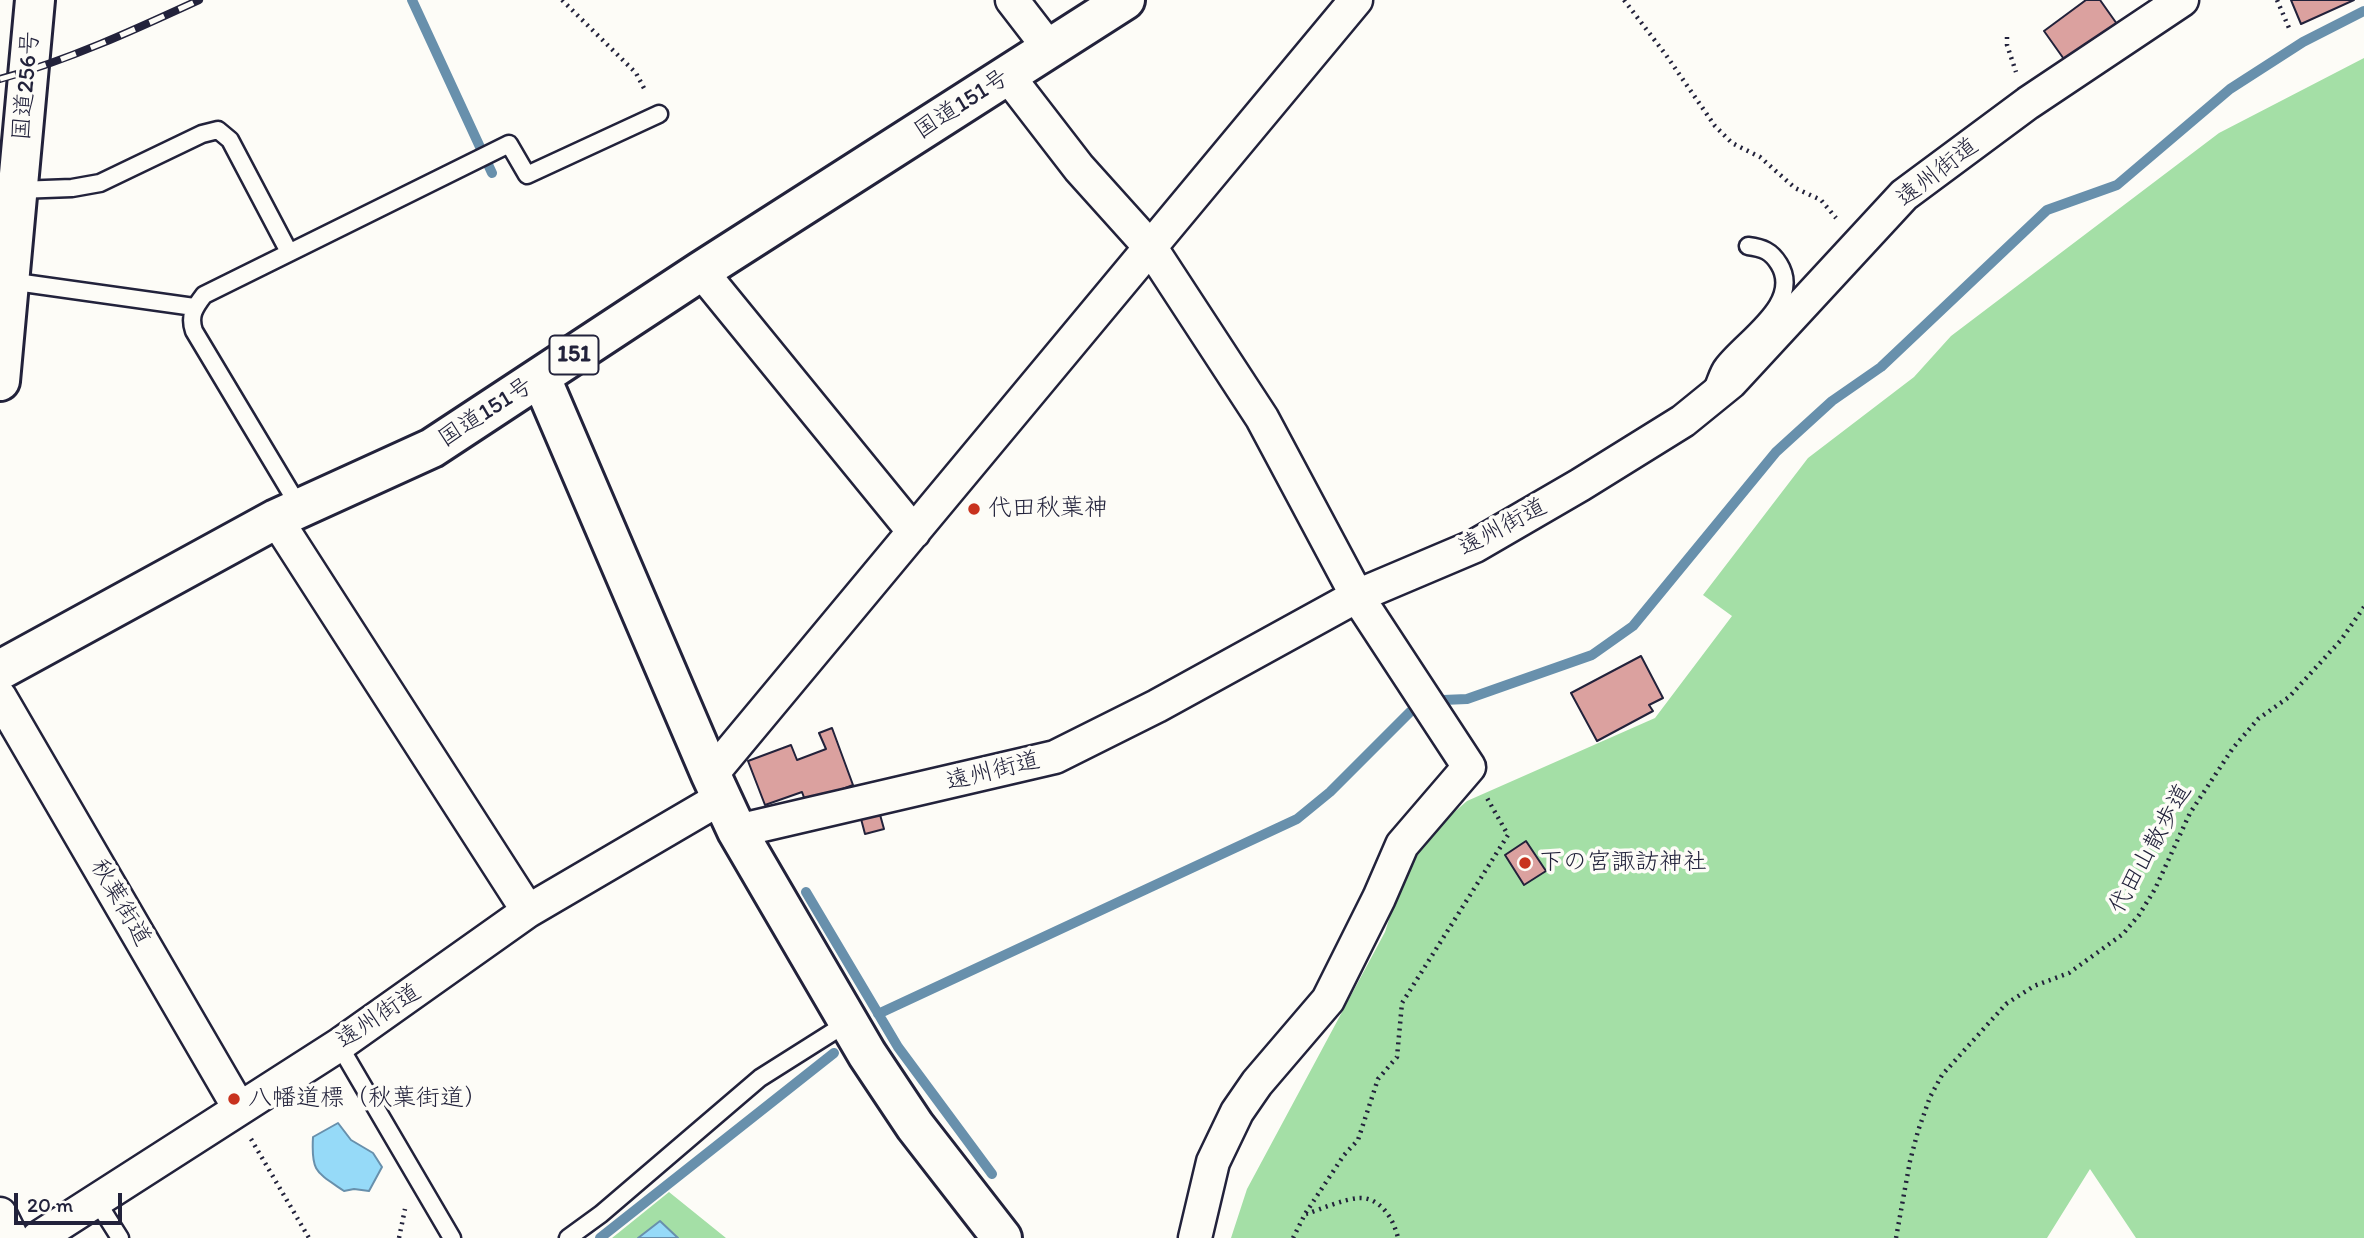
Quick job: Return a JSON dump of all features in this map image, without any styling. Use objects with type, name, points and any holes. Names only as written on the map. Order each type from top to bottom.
[{"type":"main road","name":"国道256号","points":[[0,382],[9,281],[9,192],[35,0]]},
{"type":"main road","name":"国道151号","points":[[0,670],[288,513],[432,448],[701,271],[1125,0]]},
{"type":"main road","points":[[541,378],[723,802],[847,1023],[915,1126],[1002,1238]]},
{"type":"street","points":[[1012,0],[1049,47]]},
{"type":"street","name":"遠州街道","points":[[723,802],[915,532],[1356,0]]},
{"type":"street","name":"遠州街道","points":[[38,1238],[339,1045],[528,911],[723,802],[1055,757],[1157,706],[1357,596],[1475,546],[1683,421],[1731,382],[1905,195],[2028,103],[2182,0]]},
{"type":"street","points":[[1008,76],[1079,168],[1151,248],[1262,418],[1357,596],[1469,768],[1402,845],[1328,1000],[1257,1083],[1237,1112],[1213,1162],[1195,1238]]},
{"type":"street","points":[[701,271],[915,532]]},
{"type":"street","points":[[288,513],[528,911]]},
{"type":"street","name":"秋葉街道","points":[[0,697],[237,1110]]},
{"type":"street","points":[[0,1214],[12,1238]]},
{"type":"lane","points":[[288,513],[194,331],[190,320],[194,307],[204,295],[506,145],[509,144],[527,175],[659,114]]},
{"type":"lane","points":[[9,192],[72,188],[100,183],[202,134],[218,130],[230,140],[289,252]]},
{"type":"lane","points":[[1707,401],[1723,365],[1770,318],[1783,290],[1784,272],[1774,257],[1763,248],[1748,246]]},
{"type":"lane","points":[[9,281],[194,307]]},
{"type":"lane","points":[[568,1238],[601,1214],[760,1078],[847,1023]]},
{"type":"lane","points":[[339,1045],[452,1238]]},
{"type":"lane","points":[[96,1200],[120,1238]]},
{"type":"path","points":[[562,0],[636,73],[659,114]]},
{"type":"path","points":[[1624,0],[1715,126],[1732,142],[1760,157],[1795,188],[1821,200],[1858,245]]},
{"type":"path","points":[[2277,0],[2289,28]]},
{"type":"path","name":"代田山散歩道","points":[[1896,1238],[1916,1141],[1930,1097],[1942,1075],[2006,1004],[2034,986],[2069,973],[2123,934],[2155,889],[2190,813],[2233,748],[2258,719],[2289,697],[2341,640],[2364,607]]},
{"type":"path","points":[[1293,1238],[1305,1214],[1357,1140],[1378,1079],[1397,1057],[1402,1003],[1508,835]]},
{"type":"path","points":[[237,1110],[309,1238]]},
{"type":"path","points":[[1305,1214],[1360,1198],[1377,1205],[1390,1215],[1398,1238]]},
{"type":"green space","points":[[2364,58],[2364,1238],[2136,1238],[2090,1169],[2047,1238],[1231,1238],[1247,1189],[1385,932],[1411,850],[1467,801],[1655,718],[1732,616],[1703,595],[1808,458],[1914,377],[1951,336],[2219,133]]},
{"type":"green space","points":[[669,1192],[726,1238],[612,1238]]},
{"type":"water","points":[[338,1123],[351,1140],[373,1153],[382,1167],[369,1191],[344,1191],[317,1170],[313,1158],[313,1137]]},
{"type":"water","points":[[660,1221],[678,1238],[638,1238]]},
{"type":"building","points":[[2086,0],[2100,0],[2117,24],[2066,62],[2044,31]]},
{"type":"building","points":[[2291,0],[2354,0],[2301,24]]},
{"type":"building","points":[[1641,656],[1663,698],[1649,705],[1653,711],[1597,741],[1571,693]]},
{"type":"building","points":[[832,728],[853,785],[806,803],[802,792],[765,805],[748,761],[791,745],[797,760],[826,749],[819,733]]},
{"type":"building","points":[[879,811],[884,829],[865,834],[860,815]]},
{"type":"building","name":"下の宮諏訪神社","points":[[1526,841],[1546,871],[1524,885],[1505,855]]},
{"type":"waterway","points":[[412,0],[492,173]]},
{"type":"waterway","points":[[1443,700],[1467,699],[1592,655],[1633,626],[1776,452],[1832,401],[1881,367],[2047,210],[2117,185],[2230,89],[2303,42],[2364,11]]},
{"type":"waterway","points":[[878,1014],[1297,819],[1330,792],[1410,712]]},
{"type":"waterway","points":[[806,892],[898,1047],[992,1174]]},
{"type":"waterway","points":[[600,1238],[834,1053]]},
{"type":"railway","points":[[0,79],[76,54],[199,0]]},
{"type":"place","name":"代田秋葉神","points":[[974,509]]},
{"type":"place","name":"下の宮諏訪神社","points":[[1525,863]]},
{"type":"place","name":"八幡道標（秋葉街道）","points":[[234,1099]]}]
